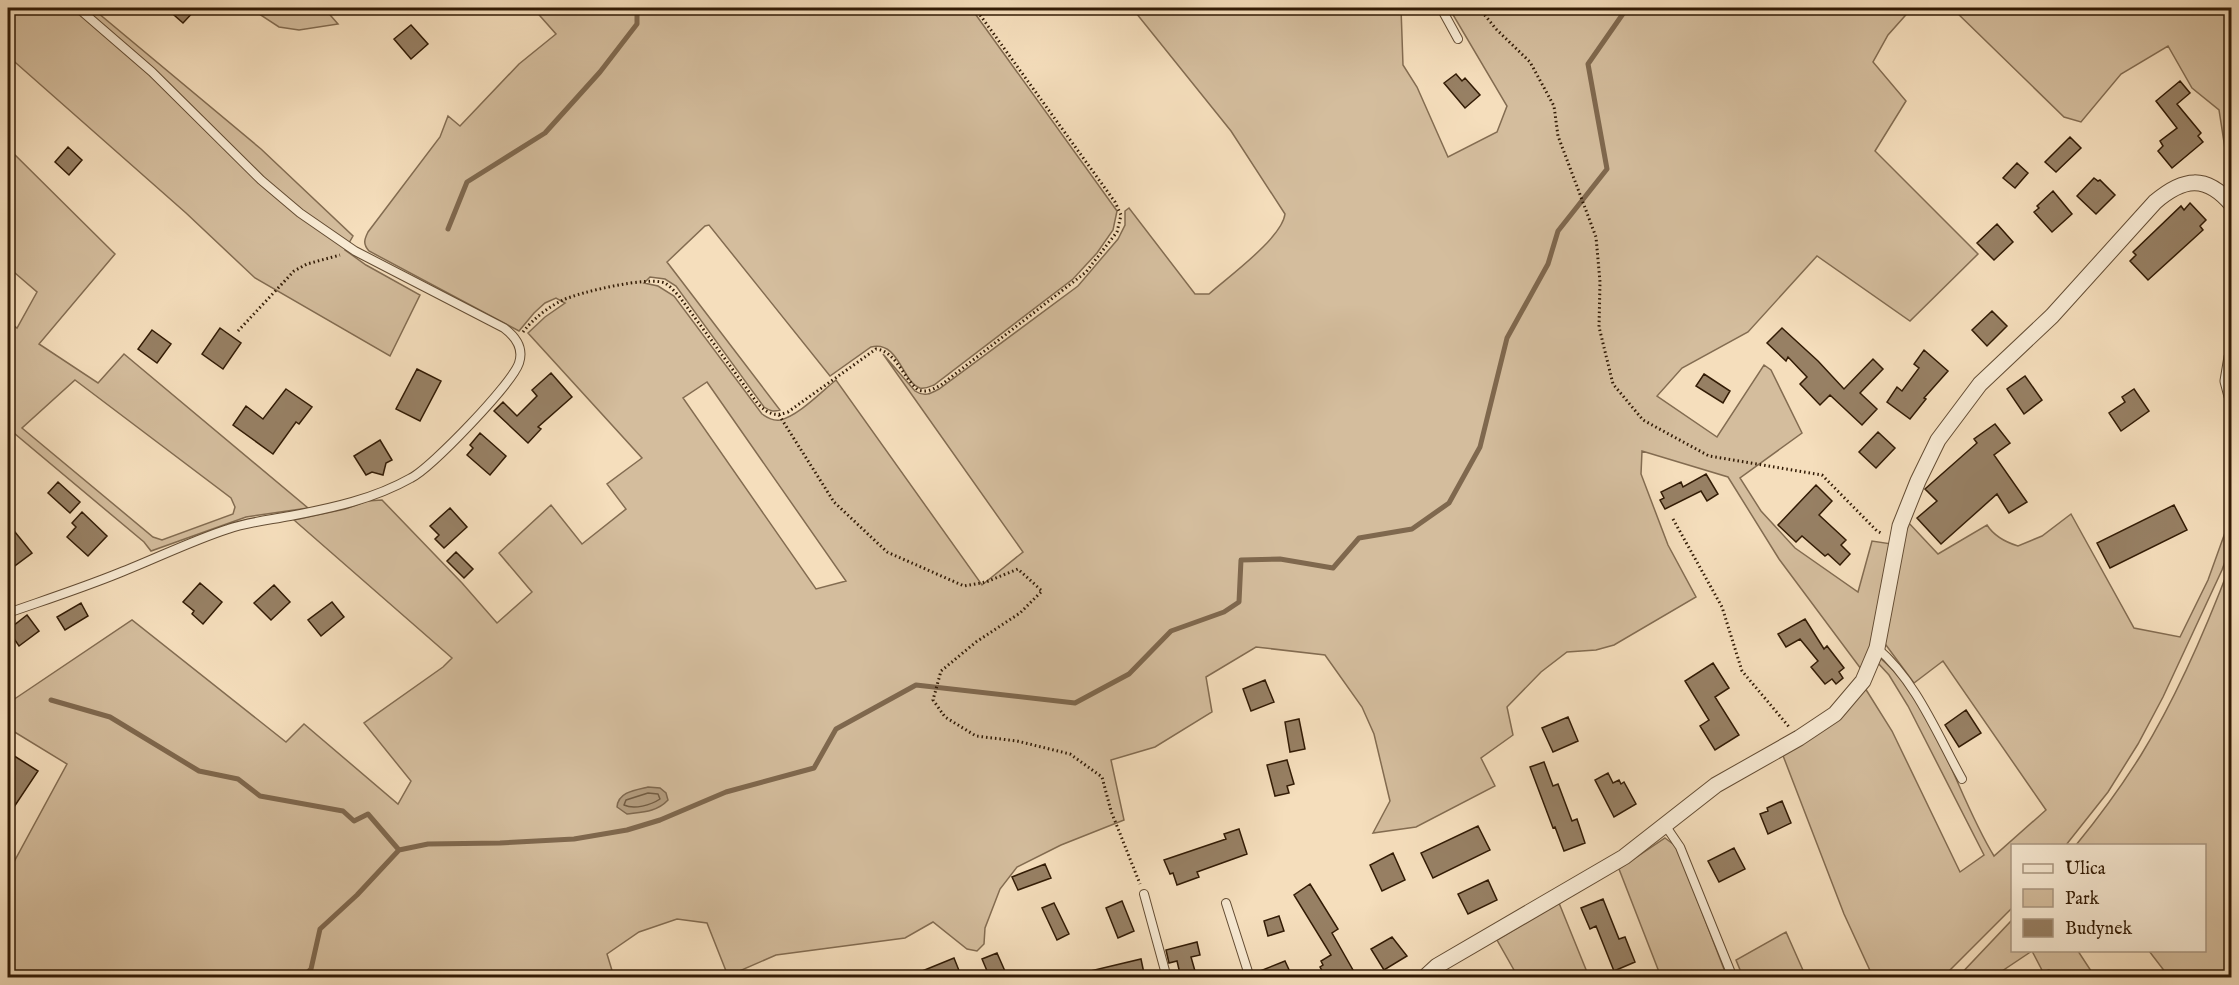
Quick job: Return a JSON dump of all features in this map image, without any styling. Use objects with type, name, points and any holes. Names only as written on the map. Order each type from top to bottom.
[{"type":"street","points":[[1424,978],[1446,960],[1624,857],[1716,785],[1835,714],[1863,681],[1876,648],[1900,525],[1918,481],[1938,440],[1980,384],[2052,316],[2155,202],[2168,191],[2190,182],[2203,184],[2216,190],[2232,205]]},
{"type":"street","points":[[2232,357],[2228,381],[2232,396]]},
{"type":"lane","points":[[8,613],[117,574],[226,529],[246,523],[356,502],[412,478],[458,437],[506,383],[519,364],[520,348],[512,334],[355,251],[300,213],[261,180],[152,72],[78,8]]},
{"type":"lane","points":[[1441,8],[1458,39]]},
{"type":"lane","points":[[1876,648],[1888,657],[1915,693],[1962,779]]},
{"type":"lane","points":[[1665,825],[1680,847],[1732,978]]},
{"type":"lane","points":[[1144,894],[1167,978]]},
{"type":"lane","points":[[1226,903],[1251,978]]},
{"type":"path","points":[[517,341],[538,316],[565,299],[639,281],[664,283],[679,296],[765,411],[779,415],[788,412],[876,349],[889,354],[918,390],[923,392],[941,385],[1086,272],[1117,232],[1121,221],[1120,209],[975,8]]},
{"type":"path","points":[[1479,8],[1496,29],[1530,62],[1554,106],[1558,136],[1596,237],[1600,282],[1599,327],[1613,384],[1643,420],[1709,456],[1822,475],[1877,531],[1898,542]]},
{"type":"path","points":[[238,331],[294,271],[307,264],[355,251]]},
{"type":"path","points":[[779,415],[834,502],[887,552],[964,586],[986,582],[1018,569],[1042,591],[1020,613],[976,642],[941,671],[933,700],[945,717],[976,736],[1017,741],[1070,754],[1102,777],[1111,812],[1144,894]]},
{"type":"path","points":[[1673,519],[1722,607],[1742,671],[1798,738]]},
{"type":"green space","points":[[8,8],[92,8],[261,149],[353,236],[345,250],[366,265],[420,295],[390,356],[255,278],[186,213],[8,56]]},
{"type":"green space","points":[[250,8],[324,8],[338,24],[299,30],[279,27]]},
{"type":"green space","points":[[533,8],[971,8],[1117,211],[1113,230],[1097,253],[1073,279],[934,385],[920,388],[914,384],[894,355],[880,347],[871,347],[830,376],[709,225],[705,226],[667,262],[780,410],[773,411],[764,407],[676,286],[665,279],[650,277],[644,283],[658,286],[674,296],[762,414],[768,418],[780,420],[787,418],[836,380],[982,585],[1023,552],[883,354],[915,391],[927,394],[939,389],[1078,286],[1118,239],[1125,225],[1125,211],[1129,208],[1195,294],[1209,294],[1253,257],[1275,234],[1285,214],[1231,131],[1132,8],[1401,8],[1403,65],[1417,87],[1448,157],[1497,132],[1507,106],[1449,8],[1912,8],[1888,35],[1873,62],[1906,101],[1875,151],[1978,254],[1910,321],[1817,256],[1748,332],[1682,368],[1657,396],[1717,437],[1764,365],[1771,370],[1802,433],[1740,478],[1761,511],[1795,548],[1858,592],[1872,541],[1892,544],[1872,641],[1861,669],[1779,559],[1728,477],[1642,451],[1641,474],[1668,545],[1696,597],[1614,645],[1596,650],[1567,652],[1541,672],[1507,707],[1513,735],[1481,758],[1495,786],[1416,827],[1373,833],[1390,801],[1374,734],[1362,707],[1325,655],[1256,647],[1206,677],[1212,712],[1155,747],[1111,760],[1124,820],[1061,845],[1017,867],[1000,889],[985,928],[984,944],[977,951],[967,949],[933,922],[905,938],[776,955],[728,976],[707,923],[677,919],[639,932],[607,954],[614,977],[8,978],[8,873],[67,764],[8,728],[8,701],[10,702],[132,620],[286,742],[304,724],[398,804],[411,781],[364,723],[443,667],[452,658],[294,520],[345,509],[367,501],[382,500],[497,623],[532,592],[499,553],[551,505],[582,544],[626,509],[607,484],[642,458],[528,333],[565,303],[556,298],[545,303],[519,331],[369,251],[365,244],[368,232],[440,137],[448,116],[460,126],[519,64],[556,34]],"holes":[[[707,382],[846,581],[816,589],[683,398]]]},
{"type":"green space","points":[[1952,8],[2231,8],[2231,175],[2219,110],[2192,88],[2168,46],[2121,74],[2081,122],[2064,117]]},
{"type":"green space","points":[[8,148],[115,254],[39,344],[98,383],[124,354],[308,508],[246,517],[151,551],[144,542],[15,434],[8,440],[8,321],[17,328],[37,292],[8,267]],"holes":[[[75,380],[231,498],[235,507],[233,514],[162,540],[153,537],[22,428]]]},
{"type":"green space","points":[[2071,514],[2134,628],[2180,637],[2208,580],[2231,516],[2231,545],[2222,570],[2163,697],[2138,744],[2108,792],[2067,844],[2011,844],[2011,909],[1943,977],[1873,977],[1844,914],[1782,753],[1838,717],[1848,709],[1865,688],[1892,731],[1960,872],[1984,855],[1908,706],[1889,675],[1878,663],[1880,658],[1900,678],[1917,701],[1994,856],[2046,810],[1943,661],[1914,683],[1883,641],[1907,521],[1938,554],[1987,525],[2000,538],[2018,546],[2042,536]]},
{"type":"green space","points":[[2231,563],[2231,977],[2169,977],[2150,952],[2206,952],[2206,844],[2077,844],[2118,790],[2141,755],[2167,709],[2212,612]]},
{"type":"green space","points":[[1665,838],[1677,847],[1727,977],[1661,977],[1619,869]]},
{"type":"green space","points":[[1559,903],[1589,977],[1518,977],[1497,940]]},
{"type":"green space","points":[[2011,921],[2011,952],[2030,952],[1993,977],[1957,978]]},
{"type":"green space","points":[[1786,932],[1806,977],[1743,977],[1736,960]]},
{"type":"green space","points":[[2033,952],[2079,952],[2095,977],[2053,977],[2049,970],[2043,972]]},
{"type":"water","points":[[648,787],[660,788],[666,793],[668,800],[654,809],[638,813],[627,814],[617,807],[620,798],[624,795]]},
{"type":"building","points":[[166,8],[197,8],[183,23]]},
{"type":"building","points":[[411,25],[428,44],[411,59],[394,39]]},
{"type":"building","points":[[1456,74],[1462,81],[1465,78],[1480,95],[1465,108],[1444,83]]},
{"type":"building","points":[[2180,81],[2190,93],[2177,104],[2201,133],[2198,136],[2203,142],[2172,168],[2158,151],[2163,146],[2160,141],[2177,128],[2156,101]]},
{"type":"building","points":[[2070,137],[2081,148],[2056,172],[2045,162]]},
{"type":"building","points":[[68,147],[82,160],[69,175],[55,162]]},
{"type":"building","points":[[2017,163],[2028,173],[2015,188],[2003,178]]},
{"type":"building","points":[[2094,178],[2100,180],[2115,195],[2096,214],[2077,196]]},
{"type":"building","points":[[2053,191],[2072,214],[2052,232],[2034,212],[2039,208],[2037,206]]},
{"type":"building","points":[[2190,203],[2206,220],[2200,226],[2203,230],[2148,280],[2130,261],[2136,255],[2133,252],[2181,206],[2184,210]]},
{"type":"building","points":[[1997,224],[2013,242],[1994,260],[1977,243]]},
{"type":"building","points":[[1992,311],[2007,326],[1987,346],[1972,330]]},
{"type":"building","points":[[220,328],[241,343],[223,369],[202,354]]},
{"type":"building","points":[[1782,328],[1844,389],[1873,359],[1883,369],[1860,393],[1877,409],[1862,425],[1830,395],[1820,405],[1800,384],[1807,377],[1788,357],[1786,361],[1767,343]]},
{"type":"building","points":[[152,330],[171,344],[157,363],[138,349]]},
{"type":"building","points":[[1924,350],[1948,371],[1924,398],[1926,399],[1910,419],[1887,402],[1897,387],[1902,391],[1919,368],[1914,364]]},
{"type":"building","points":[[417,369],[441,381],[420,421],[396,409]]},
{"type":"building","points":[[551,373],[572,397],[538,427],[541,429],[528,443],[494,411],[503,402],[517,416],[537,396],[532,390]]},
{"type":"building","points":[[1704,374],[1730,391],[1723,403],[1696,386]]},
{"type":"building","points":[[2025,376],[2042,400],[2024,414],[2007,389]]},
{"type":"building","points":[[286,389],[312,407],[299,424],[296,422],[273,454],[233,425],[246,406],[263,419]]},
{"type":"building","points":[[2134,389],[2149,411],[2121,431],[2109,413],[2125,402],[2122,397]]},
{"type":"building","points":[[1995,424],[2010,443],[1994,455],[2027,502],[2009,513],[1997,494],[1941,544],[1917,518],[1937,501],[1925,489],[1977,443],[1974,439]]},
{"type":"building","points":[[1878,432],[1895,448],[1876,468],[1859,452]]},
{"type":"building","points":[[480,433],[506,456],[490,475],[467,455],[473,448],[470,445]]},
{"type":"building","points":[[380,440],[392,460],[386,463],[383,475],[372,472],[366,475],[354,456]]},
{"type":"building","points":[[1706,474],[1718,494],[1707,501],[1701,491],[1665,509],[1660,500],[1664,498],[1661,492],[1681,482],[1683,487]]},
{"type":"building","points":[[58,482],[80,502],[70,513],[48,493]]},
{"type":"building","points":[[1816,485],[1832,501],[1819,515],[1846,540],[1841,545],[1850,554],[1840,565],[1828,554],[1825,556],[1802,536],[1796,542],[1778,525]]},
{"type":"building","points":[[2174,505],[2187,530],[2110,568],[2097,543]]},
{"type":"building","points":[[450,508],[467,527],[444,548],[435,539],[439,535],[430,526]]},
{"type":"building","points":[[82,512],[107,536],[88,556],[67,537],[76,527],[72,523]]},
{"type":"building","points":[[15,532],[32,553],[8,571],[8,538]]},
{"type":"building","points":[[456,552],[473,569],[464,578],[447,561]]},
{"type":"building","points":[[200,583],[222,602],[203,624],[192,614],[194,611],[183,602]]},
{"type":"building","points":[[274,585],[290,602],[271,620],[254,603]]},
{"type":"building","points":[[332,602],[344,617],[321,636],[308,620]]},
{"type":"building","points":[[81,603],[88,616],[65,630],[57,617]]},
{"type":"building","points":[[27,615],[39,631],[19,646],[8,630]]},
{"type":"building","points":[[1805,619],[1824,649],[1827,646],[1844,668],[1839,672],[1843,678],[1836,684],[1832,679],[1825,684],[1811,667],[1818,661],[1800,639],[1786,647],[1778,634]]},
{"type":"building","points":[[1713,663],[1729,688],[1715,697],[1739,735],[1715,750],[1700,726],[1709,720],[1685,681]]},
{"type":"building","points":[[1265,680],[1274,702],[1251,711],[1243,689]]},
{"type":"building","points":[[1966,710],[1981,733],[1959,747],[1945,725]]},
{"type":"building","points":[[1568,717],[1578,741],[1553,752],[1542,728]]},
{"type":"building","points":[[1299,719],[1305,749],[1290,752],[1285,722]]},
{"type":"building","points":[[8,752],[38,771],[8,816]]},
{"type":"building","points":[[1287,760],[1294,784],[1287,786],[1289,793],[1275,796],[1267,765]]},
{"type":"building","points":[[1544,762],[1553,786],[1558,784],[1572,821],[1577,819],[1585,843],[1564,851],[1530,767]]},
{"type":"building","points":[[1608,773],[1613,783],[1619,780],[1621,784],[1624,782],[1636,804],[1614,817],[1595,780]]},
{"type":"building","points":[[1782,801],[1791,823],[1768,834],[1760,814]]},
{"type":"building","points":[[1478,826],[1490,850],[1433,878],[1421,853]]},
{"type":"building","points":[[1239,829],[1247,854],[1197,872],[1199,877],[1177,885],[1173,873],[1170,874],[1164,860],[1226,839],[1224,834]]},
{"type":"building","points":[[1734,848],[1745,869],[1719,882],[1708,861]]},
{"type":"building","points":[[1393,853],[1405,880],[1382,891],[1370,865]]},
{"type":"building","points":[[1045,864],[1051,878],[1018,890],[1012,877]]},
{"type":"building","points":[[1488,880],[1497,900],[1468,914],[1458,894]]},
{"type":"building","points":[[1310,884],[1338,929],[1332,933],[1353,970],[1341,978],[1326,978],[1320,967],[1323,965],[1321,961],[1331,955],[1294,895]]},
{"type":"building","points":[[1603,899],[1619,939],[1625,937],[1635,962],[1614,971],[1596,926],[1590,929],[1581,908]]},
{"type":"building","points":[[1122,901],[1134,931],[1118,938],[1106,908]]},
{"type":"building","points":[[1054,903],[1069,934],[1057,940],[1042,908]]},
{"type":"building","points":[[1279,916],[1284,931],[1268,936],[1264,921]]},
{"type":"building","points":[[1392,937],[1407,956],[1384,970],[1371,949]]},
{"type":"building","points":[[1197,942],[1200,955],[1191,957],[1197,978],[1181,978],[1177,961],[1169,963],[1166,950]]},
{"type":"building","points":[[997,953],[1008,978],[990,978],[982,959]]},
{"type":"building","points":[[954,958],[960,973],[948,978],[905,978]]},
{"type":"building","points":[[1141,959],[1145,978],[1087,978],[1086,972]]},
{"type":"building","points":[[1285,961],[1290,972],[1286,974],[1288,978],[1256,978],[1255,973]]},
{"type":"waterway","points":[[448,229],[467,182],[545,133],[600,72],[637,24],[637,8]]},
{"type":"waterway","points":[[301,978],[311,969],[320,929],[357,895],[399,850],[428,844],[574,839],[627,830],[660,820],[726,792],[814,768],[836,729],[916,685],[1075,703],[1129,674],[1171,631],[1224,612],[1239,602],[1241,560],[1280,559],[1333,568],[1359,538],[1412,529],[1449,503],[1480,447],[1507,338],[1548,264],[1558,231],[1607,169],[1588,64],[1627,8]]},
{"type":"waterway","points":[[51,700],[110,717],[199,771],[238,779],[260,796],[343,811],[354,821],[368,814],[399,850]]}]
